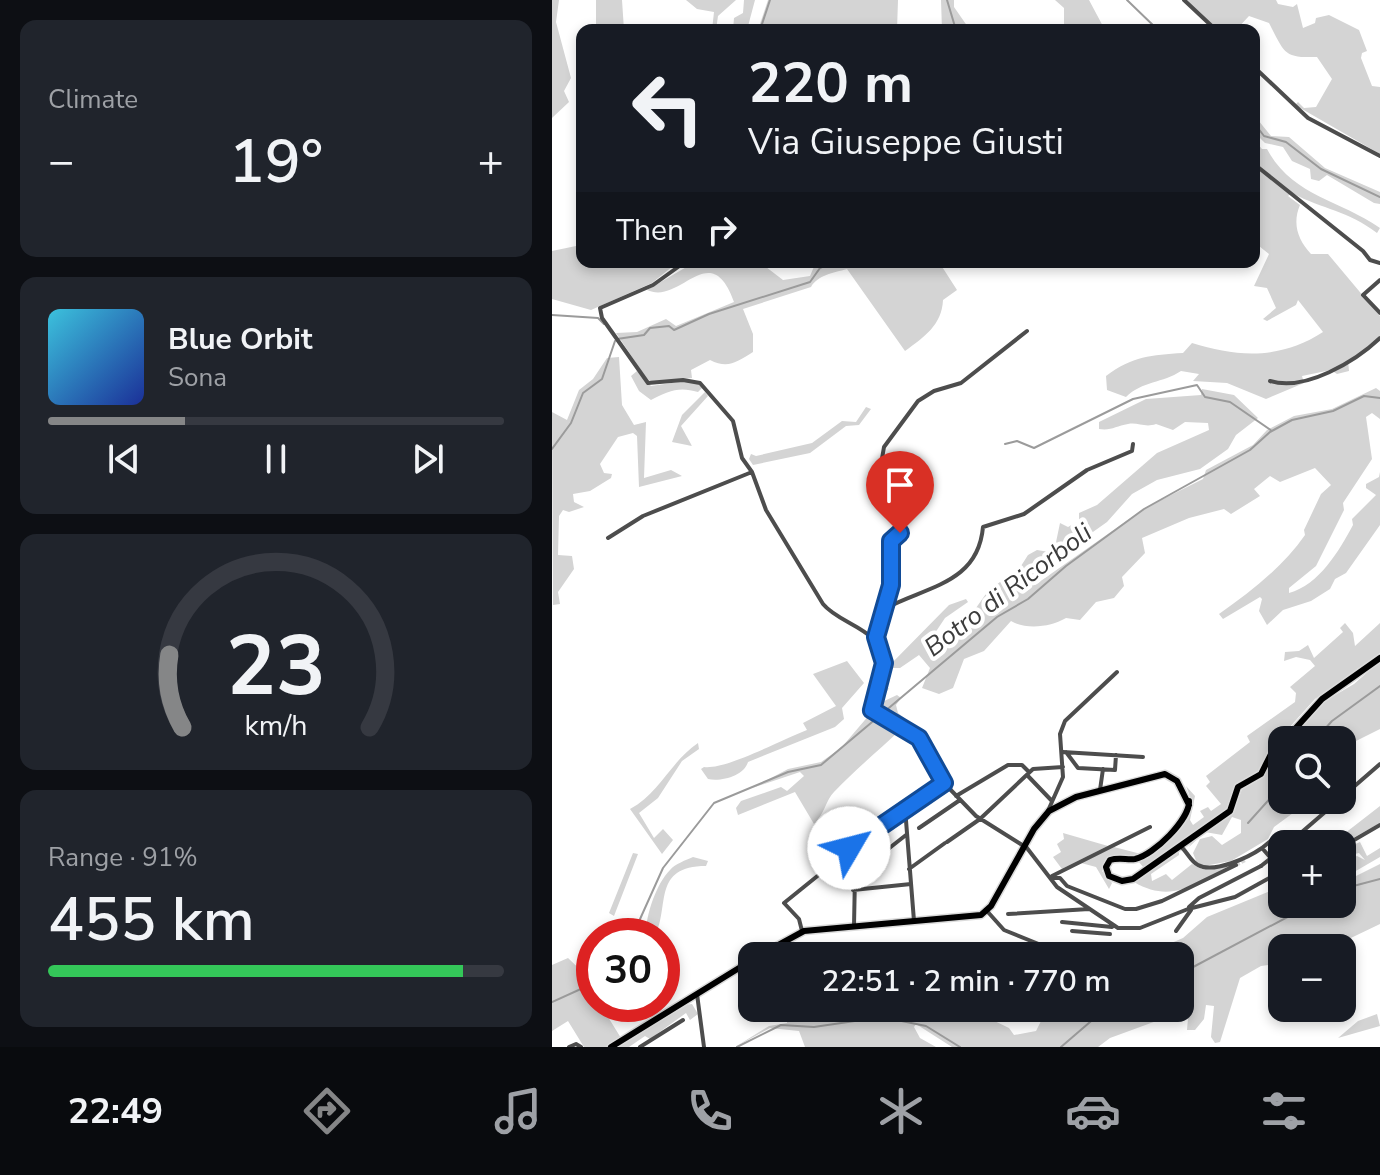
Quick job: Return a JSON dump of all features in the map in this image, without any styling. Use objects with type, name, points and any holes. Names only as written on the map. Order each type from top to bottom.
[{"type":"main road","points":[[1297,726],[1320,700],[1380,658]]},
{"type":"main road","points":[[783,942],[802,931],[991,914],[1024,846],[1047,813],[1069,799],[1171,771],[1186,791],[1189,805],[1186,816],[1157,847],[1136,858],[1111,859],[1106,871],[1115,879],[1131,880],[1231,810],[1238,787],[1262,773],[1268,761]]},
{"type":"main road","points":[[611,1047],[738,969]]},
{"type":"street","points":[[1184,0],[1210,24]]},
{"type":"street","points":[[1260,73],[1308,118],[1380,156]]},
{"type":"street","points":[[1260,169],[1370,260],[1380,263]]},
{"type":"street","points":[[677,268],[653,285],[600,308],[602,318],[648,383],[683,380],[700,383],[733,421],[742,458],[752,472],[766,510],[823,604],[830,613],[861,629],[876,643],[884,663],[873,712],[919,738],[944,783],[980,819],[1024,846],[1052,877],[1056,886],[1125,909],[1136,909],[1162,901],[1236,865]]},
{"type":"street","points":[[1380,280],[1363,295],[1380,313]]},
{"type":"street","points":[[876,643],[891,585],[891,541],[900,533],[879,476],[884,447],[918,401],[934,391],[961,383],[1027,331]]},
{"type":"street","points":[[1270,381],[1288,382],[1340,369],[1380,338]]},
{"type":"street","points":[[884,609],[945,583],[968,567],[981,547],[983,527],[1024,514],[1087,470],[1123,457],[1132,451],[1133,444]]},
{"type":"street","points":[[608,538],[643,516],[752,472]]},
{"type":"street","points":[[1047,813],[1062,779],[1064,752],[1060,732],[1068,715],[1117,672]]},
{"type":"street","points":[[1064,752],[1143,757]]},
{"type":"street","points":[[1064,752],[1078,768],[1115,770],[1116,755]]},
{"type":"street","points":[[1356,784],[1380,764]]},
{"type":"street","points":[[919,828],[1008,765],[1020,765],[1051,800]]},
{"type":"street","points":[[909,869],[980,819],[1038,767],[1063,767]]},
{"type":"street","points":[[1100,790],[1103,769]]},
{"type":"street","points":[[802,931],[800,920],[784,903],[830,863],[944,783]]},
{"type":"street","points":[[905,808],[914,921]]},
{"type":"street","points":[[1304,830],[1322,814]]},
{"type":"street","points":[[1356,839],[1380,825]]},
{"type":"street","points":[[1052,877],[1150,827]]},
{"type":"street","points":[[854,926],[852,891],[859,871],[906,835]]},
{"type":"street","points":[[1187,840],[1187,851]]},
{"type":"street","points":[[1245,860],[1268,843]]},
{"type":"street","points":[[1179,845],[1202,867],[1221,865],[1256,852]]},
{"type":"street","points":[[1262,848],[1268,855]]},
{"type":"street","points":[[1176,931],[1200,897],[1268,861]]},
{"type":"street","points":[[1052,877],[1061,878],[1066,888],[1115,926]]},
{"type":"street","points":[[1062,922],[1143,927],[1190,909],[1239,896],[1268,879]]},
{"type":"street","points":[[852,891],[911,884]]},
{"type":"street","points":[[991,914],[1091,909]]},
{"type":"street","points":[[991,914],[1003,930],[1033,942]]},
{"type":"street","points":[[1099,925],[1099,933]]},
{"type":"street","points":[[1072,931],[1110,934]]},
{"type":"street","points":[[697,994],[704,1047]]},
{"type":"street","points":[[688,999],[700,1014]]},
{"type":"street","points":[[640,1047],[683,1020]]},
{"type":"street","points":[[569,1047],[576,1044],[581,1047]]},
{"type":"shaded area","points":[[552,0],[559,0],[556,22],[571,78],[564,91],[569,102],[552,118]]},
{"type":"shaded area","points":[[596,0],[622,0],[624,24],[596,24]]},
{"type":"shaded area","points":[[686,0],[736,0],[718,16],[717,24],[713,24],[714,12],[697,9]]},
{"type":"shaded area","points":[[744,0],[755,0],[749,24],[734,24],[734,18],[743,13]]},
{"type":"shaded area","points":[[768,0],[898,0],[897,24],[760,24]]},
{"type":"shaded area","points":[[941,0],[954,0],[954,7],[966,24],[942,24]]},
{"type":"shaded area","points":[[1055,0],[1089,0],[1102,24],[1064,24],[1064,8]]},
{"type":"shaded area","points":[[1185,0],[1276,0],[1278,4],[1293,7],[1297,4],[1303,28],[1315,23],[1316,18],[1329,15],[1359,30],[1367,51],[1362,53],[1361,58],[1372,86],[1380,87],[1380,154],[1295,105],[1298,102],[1304,108],[1316,107],[1332,79],[1317,57],[1286,52],[1269,23],[1249,16],[1242,24],[1210,24]]},
{"type":"shaded area","points":[[1260,122],[1271,136],[1289,137],[1325,168],[1380,192],[1380,204],[1327,175],[1319,181],[1311,179],[1310,169],[1292,161],[1283,147],[1265,143],[1260,138]]},
{"type":"shaded area","points":[[1260,147],[1267,149],[1277,165],[1303,187],[1380,228],[1377,233],[1345,215],[1292,193],[1288,196],[1300,205],[1298,231],[1311,254],[1328,254],[1380,316],[1380,337],[1365,353],[1348,360],[1349,371],[1337,374],[1331,370],[1302,376],[1304,383],[1266,399],[1227,383],[1193,381],[1199,374],[1181,371],[1139,388],[1126,397],[1107,390],[1106,376],[1125,364],[1152,356],[1183,353],[1192,343],[1225,351],[1258,353],[1291,348],[1323,332],[1298,300],[1296,305],[1267,321],[1263,319],[1276,308],[1267,288],[1254,286],[1269,254],[1260,247]]},
{"type":"shaded area","points":[[576,246],[576,268],[671,268],[652,283],[591,310],[552,299],[552,251]]},
{"type":"shaded area","points":[[685,268],[767,268],[783,280],[810,276],[813,268],[943,268],[957,290],[943,300],[939,317],[931,330],[905,351],[847,269],[831,273],[811,287],[743,309],[753,334],[753,352],[747,356],[727,364],[710,360],[691,370],[692,378],[653,382],[647,379],[616,333],[637,332],[666,319],[676,326],[734,302],[725,283],[715,275],[705,273],[672,289],[660,292],[647,290]]},
{"type":"shaded area","points":[[619,357],[622,405],[634,425],[646,422],[644,478],[671,470],[682,476],[639,487],[637,436],[633,433],[618,437],[600,464],[604,473],[612,474],[611,478],[590,491],[573,494],[574,502],[584,507],[569,512],[563,510],[559,516],[558,555],[572,556],[574,569],[558,592],[560,604],[553,605],[552,412],[567,420],[579,390],[593,379],[607,358]]},
{"type":"shaded area","points":[[637,371],[651,386],[685,381],[700,384],[702,388],[698,392],[674,390],[651,400],[639,391],[631,376]]},
{"type":"shaded area","points":[[1376,388],[1380,391],[1380,419],[1372,413],[1366,417],[1372,459],[1343,503],[1344,510],[1316,566],[1289,588],[1289,593],[1310,583],[1335,556],[1353,525],[1352,519],[1376,495],[1366,488],[1366,484],[1379,477],[1380,472],[1380,525],[1346,573],[1335,579],[1330,589],[1311,601],[1283,610],[1267,625],[1259,611],[1260,597],[1223,619],[1219,614],[1276,568],[1305,535],[1304,530],[1321,494],[1331,485],[1315,468],[1280,482],[1270,476],[1254,489],[1260,496],[1231,514],[1224,509],[1189,518],[1142,538],[1145,553],[1122,577],[1124,586],[1114,598],[1096,602],[1080,620],[1066,618],[1031,626],[1011,621],[984,651],[964,659],[953,688],[939,694],[922,688],[930,668],[919,655],[900,668],[887,668],[949,605],[966,599],[968,602],[945,618],[927,645],[932,653],[966,622],[988,591],[1000,582],[1023,574],[1021,566],[1028,555],[1037,550],[1049,552],[1055,547],[1060,523],[1068,527],[1079,521],[1079,513],[1097,505],[1157,453],[1209,430],[1208,423],[1185,422],[1173,430],[1156,424],[1099,429],[1099,422],[1146,399],[1201,395],[1202,389],[1234,395],[1258,418],[1236,435],[1228,449],[1200,469],[1157,480],[1132,494],[1107,522],[1076,544],[1070,556],[1040,574],[1035,585],[1145,508],[1203,479],[1206,470],[1253,445],[1267,430],[1294,416],[1332,409]]},
{"type":"shaded area","points":[[705,392],[708,396],[681,426],[692,446],[672,442],[682,415]]},
{"type":"shaded area","points":[[866,407],[871,409],[859,425],[846,426],[810,453],[753,465],[749,459],[751,454],[756,456],[812,443],[842,421],[856,422]]},
{"type":"shaded area","points":[[1345,623],[1353,633],[1355,646],[1380,623],[1380,653],[1315,699],[1291,726],[1268,726],[1268,753],[1257,773],[1236,785],[1228,808],[1144,868],[1138,861],[1169,840],[1188,818],[1191,805],[1186,786],[1195,796],[1190,820],[1193,825],[1204,817],[1200,811],[1208,807],[1211,811],[1221,804],[1206,786],[1210,782],[1206,776],[1250,742],[1247,736],[1295,702],[1296,693],[1290,687],[1315,666],[1310,660],[1296,657],[1284,661],[1285,652],[1299,651],[1308,645],[1314,658],[1343,632],[1340,628]]},
{"type":"shaded area","points":[[847,661],[864,683],[842,708],[844,719],[835,727],[748,762],[742,771],[731,777],[708,779],[701,769],[704,767],[740,759],[807,730],[803,723],[836,706],[813,674]]},
{"type":"shaded area","points":[[1380,661],[1380,729],[1356,741],[1356,726],[1303,726],[1325,701],[1354,684]]},
{"type":"shaded area","points":[[880,680],[884,681],[883,690],[889,688],[880,703],[897,695],[901,698],[896,705],[898,713],[907,720],[902,725],[874,711]]},
{"type":"shaded area","points":[[870,714],[878,722],[900,730],[834,792],[814,824],[795,792],[738,815],[736,808],[741,801],[781,787],[787,791],[804,776],[800,772],[752,788],[788,769],[821,762],[841,748]]},
{"type":"shaded area","points":[[698,743],[699,749],[682,761],[658,798],[639,813],[654,838],[663,829],[673,840],[662,854],[630,809],[649,795]]},
{"type":"shaded area","points":[[1268,767],[1268,814],[1292,814],[1272,830],[1268,830],[1268,839],[1231,861],[1204,866],[1197,863],[1193,853],[1200,839],[1212,836],[1222,845],[1241,833],[1241,820],[1232,817],[1222,835],[1205,832],[1189,847],[1194,838],[1233,813],[1242,789],[1264,776]]},
{"type":"shaded area","points":[[1380,806],[1380,823],[1356,836],[1356,830],[1349,830]]},
{"type":"shaded area","points":[[1063,833],[1108,846],[1062,869],[1053,857],[1061,852],[1057,844],[1064,839]]},
{"type":"shaded area","points":[[1360,842],[1367,856],[1380,848],[1380,857],[1356,871],[1356,856],[1365,860],[1356,854],[1356,844]]},
{"type":"shaded area","points":[[1114,847],[1141,854],[1106,859],[1102,871],[1112,883],[1109,889],[1096,867],[1081,863]]},
{"type":"shaded area","points":[[1179,850],[1179,855],[1151,874],[1152,881],[1166,874],[1172,880],[1192,864],[1202,869],[1234,864],[1196,884],[1173,891],[1148,889],[1134,882]]},
{"type":"shaded area","points":[[633,853],[638,854],[614,916],[609,913]]},
{"type":"shaded area","points":[[693,857],[708,861],[706,866],[677,873],[666,890],[660,918],[648,918],[660,884],[681,862]]},
{"type":"shaded area","points":[[1380,864],[1380,924],[1356,936],[1268,934],[1268,965],[1240,978],[1220,1042],[1215,1043],[1211,1037],[1214,1006],[1206,1005],[1204,1019],[1195,1030],[1187,1030],[1188,1022],[1194,1022],[1194,942],[1174,942],[1207,917],[1268,892],[1268,918],[1356,918],[1356,876]]},
{"type":"shaded area","points":[[568,958],[576,966],[576,1022],[611,1022],[621,1038],[607,1047],[584,1047],[568,1021],[552,1031],[552,965]]},
{"type":"shaded area","points":[[692,1004],[698,1014],[690,1020],[686,1013],[680,1017],[680,1007]]},
{"type":"shaded area","points":[[1377,1014],[1380,1026],[1338,1038],[1358,1021]]},
{"type":"shaded area","points":[[656,1022],[674,1022],[650,1039],[645,1036],[629,1047],[616,1047]]},
{"type":"shaded area","points":[[997,1022],[1009,1028],[1014,1035],[1036,1031],[1040,1022],[1154,1022],[1110,1038],[1098,1047],[952,1047],[916,1024],[914,1027],[920,1038],[936,1047],[805,1047],[799,1031],[770,1028],[735,1047],[769,1026],[787,1023]]},
{"type":"waterway","points":[[762,24],[770,0]]},
{"type":"waterway","points":[[947,0],[954,24]]},
{"type":"waterway","points":[[1127,0],[1152,24]]},
{"type":"waterway","points":[[1260,131],[1264,136],[1286,142],[1321,169],[1380,197]]},
{"type":"waterway","points":[[617,339],[644,335],[650,328],[669,326],[674,330],[709,314],[810,282],[820,268]]},
{"type":"waterway","points":[[552,315],[598,318],[604,324]]},
{"type":"waterway","points":[[552,449],[571,423],[583,393],[602,379],[615,341]]},
{"type":"waterway","points":[[1005,444],[1017,441],[1034,448],[1133,399],[1197,385],[1205,397],[1230,402],[1272,431]]},
{"type":"waterway","name":"Botro di Ricorboli","points":[[640,918],[663,868],[714,803],[788,772],[821,765],[997,617],[1028,599],[1066,566],[1144,509],[1250,450],[1270,432],[1292,420],[1333,411],[1364,396],[1380,398]]},
{"type":"waterway","points":[[1328,726],[1380,686]]},
{"type":"waterway","points":[[1248,823],[1268,801]]},
{"type":"waterway","points":[[1356,885],[1380,879]]},
{"type":"waterway","points":[[1194,967],[1286,918]]},
{"type":"waterway","name":"Botro di Ricorboli","points":[[552,1002],[576,991]]},
{"type":"waterway","points":[[737,1047],[781,1025],[814,1027],[882,1017],[926,1026],[960,1047]]},
{"type":"waterway","points":[[1061,1047],[1090,1022]]},
{"type":"tunnel","points":[[1236,865],[1245,860]]},
{"type":"route","points":[[849,848],[944,783],[919,738],[907,729],[883,720],[872,710],[884,663],[876,643],[877,629],[891,585],[891,541],[900,533]]}]
